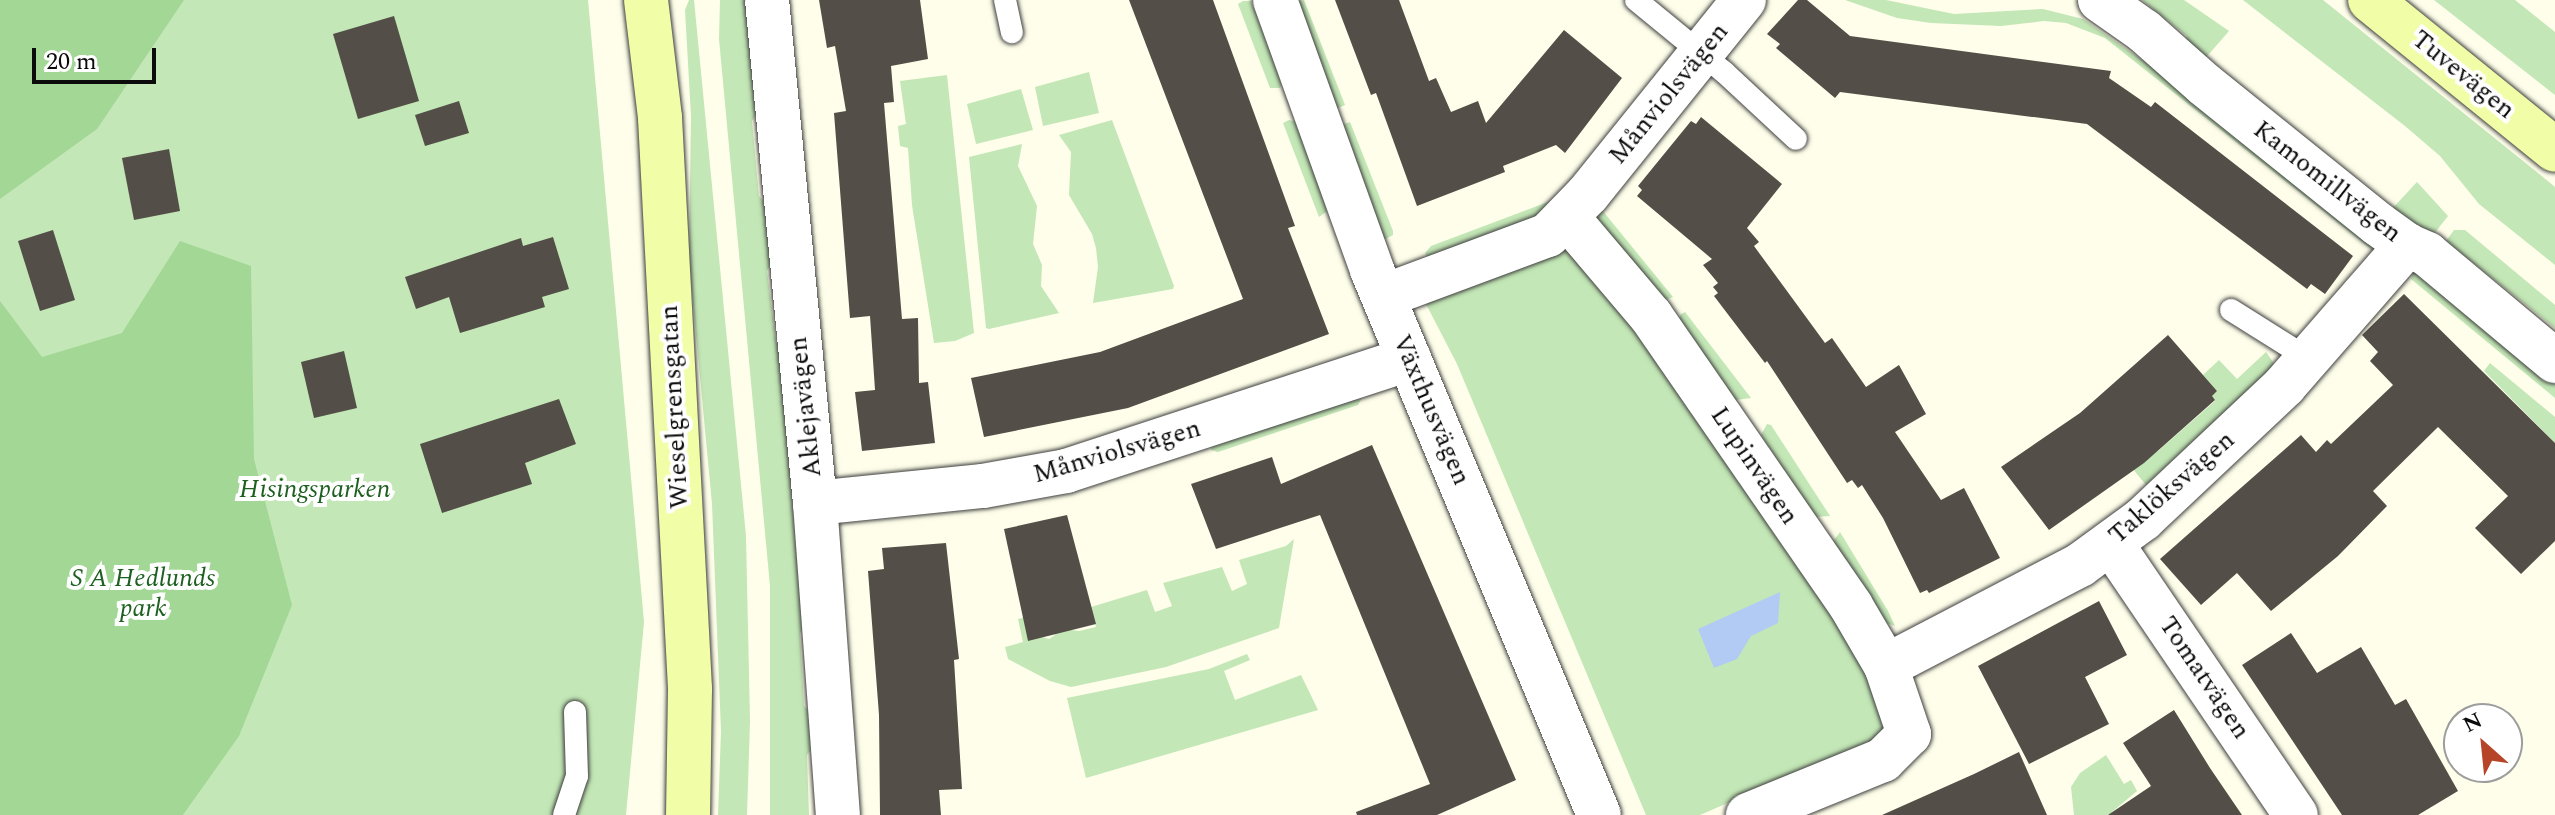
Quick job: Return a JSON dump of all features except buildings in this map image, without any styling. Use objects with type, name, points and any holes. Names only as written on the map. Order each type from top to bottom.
[{"type":"street","name":"Wieselgrensgatan","points":[[646,0],[660,118],[690,689],[688,815]]},
{"type":"street","name":"Aklejavägen","points":[[767,0],[815,503],[838,815]]},
{"type":"street","name":"Växthusvägen","points":[[1275,0],[1409,359],[1599,815]]},
{"type":"street","name":"Månviolsvägen","points":[[1384,296],[1548,235],[1567,217],[1744,0]]},
{"type":"street","name":"Kamomillvägen","points":[[2100,0],[2144,31],[2205,85],[2407,245],[2427,254],[2555,361]]},
{"type":"street","name":"Tuvevägen","points":[[2370,0],[2555,150]]},
{"type":"street","name":"Lupinvägen","points":[[1567,217],[1651,316],[1851,606],[1886,666],[1909,734],[1883,760],[1767,811]]},
{"type":"street","name":"Taklöksvägen","points":[[1886,666],[2080,565],[2111,543],[2174,490],[2309,359],[2407,245]]},
{"type":"street","name":"Månviolsvägen","points":[[815,503],[983,486],[1066,471],[1409,359]]},
{"type":"street","name":"Tomatvägen","points":[[2111,543],[2296,815]]},
{"type":"lane","points":[[1005,0],[1012,32]]},
{"type":"lane","points":[[1636,0],[1701,52],[1796,139]]},
{"type":"lane","points":[[2231,310],[2309,359]]},
{"type":"lane","points":[[564,815],[577,776],[575,712]]},
{"type":"green space","name":"Hisingsparken","points":[[0,0],[588,0],[644,622],[626,815],[0,815]]},
{"type":"green space","points":[[0,0],[184,0],[97,129],[0,199]]},
{"type":"green space","points":[[689,0],[694,0],[746,536],[750,721],[747,815],[718,815],[721,731],[712,504],[689,260],[691,116],[685,10]]},
{"type":"green space","points":[[720,0],[751,0],[762,105],[752,121],[759,196],[774,211],[778,253],[767,271],[776,343],[788,350],[812,618],[800,633],[804,706],[817,720],[818,741],[807,755],[809,815],[770,815],[770,586],[719,39]]},
{"type":"green space","points":[[1304,0],[1345,105],[1331,111],[1297,1]]},
{"type":"green space","points":[[1845,0],[1886,0],[1954,14],[2043,9],[2083,19],[2197,98],[2369,239],[2371,249],[2105,38],[2066,23],[2044,21],[2001,26],[1931,23],[1897,18]]},
{"type":"green space","points":[[2142,0],[2184,0],[2229,31],[2202,62],[2182,48],[2187,36]]},
{"type":"green space","points":[[2243,0],[2323,0],[2555,187],[2555,265],[2479,204],[2440,156],[2405,126]]},
{"type":"green space","points":[[2434,0],[2515,0],[2555,32],[2555,95]]},
{"type":"green space","points":[[1251,1],[1282,82],[1280,88],[1270,88],[1238,4]]},
{"type":"green space","points":[[1089,72],[1099,113],[1043,126],[1035,87]]},
{"type":"green space","points":[[947,75],[974,333],[955,341],[934,343],[912,205],[908,148],[900,146],[898,126],[906,124],[900,81]]},
{"type":"green space","points":[[1021,89],[1033,130],[976,144],[967,104]]},
{"type":"green space","points":[[1112,120],[1174,286],[1173,289],[1093,303],[1098,267],[1096,248],[1092,234],[1069,195],[1071,152],[1059,135]]},
{"type":"green space","points":[[1289,120],[1296,122],[1330,209],[1319,217],[1283,123]]},
{"type":"green space","points":[[1350,122],[1393,231],[1393,235],[1380,242],[1338,126]]},
{"type":"green space","points":[[1022,144],[1018,166],[1037,206],[1033,244],[1042,265],[1041,286],[1059,313],[989,329],[986,328],[969,157]]},
{"type":"green space","points":[[2417,182],[2448,216],[2430,239],[2390,211]]},
{"type":"green space","points":[[1553,200],[1547,212],[1429,263],[1425,253],[1431,246]]},
{"type":"green space","points":[[1599,210],[1673,297],[1666,300],[1605,237],[1598,220]]},
{"type":"green space","points":[[2454,230],[2465,230],[2555,305],[2555,328],[2446,241]]},
{"type":"green space","name":"S A Hedlunds park","points":[[180,241],[251,266],[254,459],[292,605],[239,736],[183,815],[0,815],[0,301],[42,357],[122,333]]},
{"type":"green space","points":[[1562,249],[1587,262],[1804,557],[1889,711],[1880,737],[1700,815],[1646,815],[1457,364],[1426,304],[1438,293]]},
{"type":"green space","points":[[2414,272],[2555,384],[2555,398],[2411,279]]},
{"type":"green space","points":[[1685,312],[1751,398],[1735,400],[1677,324]]},
{"type":"green space","points":[[2266,352],[2275,365],[2146,485],[2128,463],[2158,451],[2215,401],[2212,396],[2217,391],[2203,375],[2219,360],[2237,379]]},
{"type":"green space","points":[[2490,363],[2555,417],[2555,443],[2484,371]]},
{"type":"green space","points":[[1365,392],[1358,405],[1218,452],[1211,450],[1212,446]]},
{"type":"green space","points":[[1767,424],[1771,425],[1830,516],[1815,517],[1761,435]]},
{"type":"green space","points":[[1840,532],[1895,626],[1880,621],[1832,543]]},
{"type":"green space","points":[[1294,539],[1279,628],[1166,667],[1071,687],[1050,681],[1008,659],[1005,647],[1023,642],[1018,619],[1026,617],[1035,635],[1049,639],[1055,635],[1056,628],[1079,631],[1096,627],[1091,607],[1147,590],[1155,612],[1172,606],[1163,583],[1222,567],[1232,591],[1247,584],[1239,560],[1286,546]]},
{"type":"green space","points":[[1247,654],[1250,660],[1224,671],[1235,700],[1301,675],[1318,710],[1086,778],[1067,698],[1209,669]]},
{"type":"green space","points":[[2106,755],[2124,784],[2131,780],[2137,791],[2112,812],[2113,815],[2074,815],[2071,787],[2080,773]]},
{"type":"water","points":[[1780,592],[1778,623],[1751,636],[1737,659],[1714,668],[1698,629]]}]
